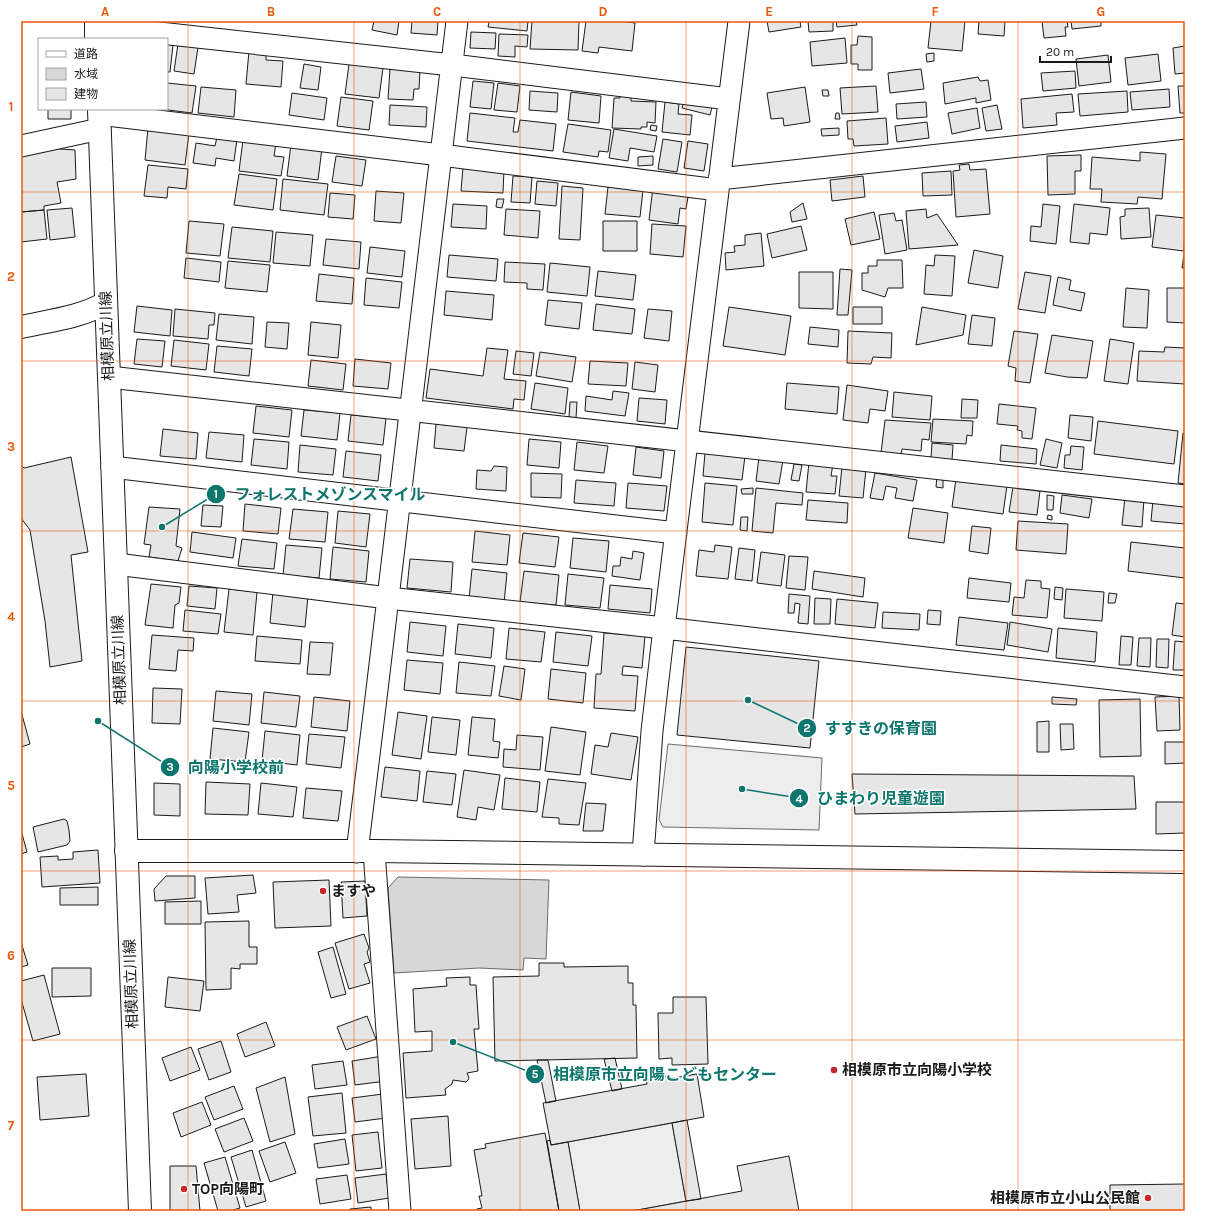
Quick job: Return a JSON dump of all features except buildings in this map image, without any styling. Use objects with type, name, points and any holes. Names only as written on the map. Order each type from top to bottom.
[{"type":"street","points":[[400,1211],[365,852],[388,598],[458,21]]},
{"type":"street","points":[[643,855],[652,731],[739,21]]},
{"type":"street","points":[[96,29],[452,66],[729,98]]},
{"type":"street","points":[[21,146],[99,117],[719,185],[1185,128]]},
{"type":"street","name":"相模原立川線","points":[[99,117],[140,1211]]},
{"type":"street","points":[[21,327],[81,314],[95,309],[105,303]]},
{"type":"street","points":[[109,377],[1185,496]]},
{"type":"street","points":[[112,467],[676,533]]},
{"type":"street","points":[[116,564],[388,598],[1185,687]]},
{"type":"street","points":[[126,851],[704,855],[1185,862]]},
{"type":"shaded area","points":[[668,744],[822,758],[819,830],[663,827],[659,820]]},
{"type":"shaded area","points":[[672,1123],[686,1201],[632,1211],[580,1211],[568,1142]]},
{"type":"water","points":[[398,877],[549,880],[546,959],[524,958],[523,970],[479,968],[394,973],[388,888]]},
{"type":"place","name":"フォレストメゾンスマイル","points":[[162,527]]},
{"type":"place","name":"すすきの保育園","points":[[748,700]]},
{"type":"place","name":"向陽小学校前","points":[[98,721]]},
{"type":"place","name":"ひまわり児童遊園","points":[[742,789]]},
{"type":"place","name":"ますや","points":[[323,891]]},
{"type":"place","name":"相模原市立向陽こどもセンター","points":[[453,1042]]},
{"type":"place","name":"相模原市立向陽小学校","points":[[834,1070]]},
{"type":"place","name":"TOP向陽町","points":[[184,1189]]},
{"type":"place","name":"相模原市立小山公民館","points":[[1148,1198]]}]
